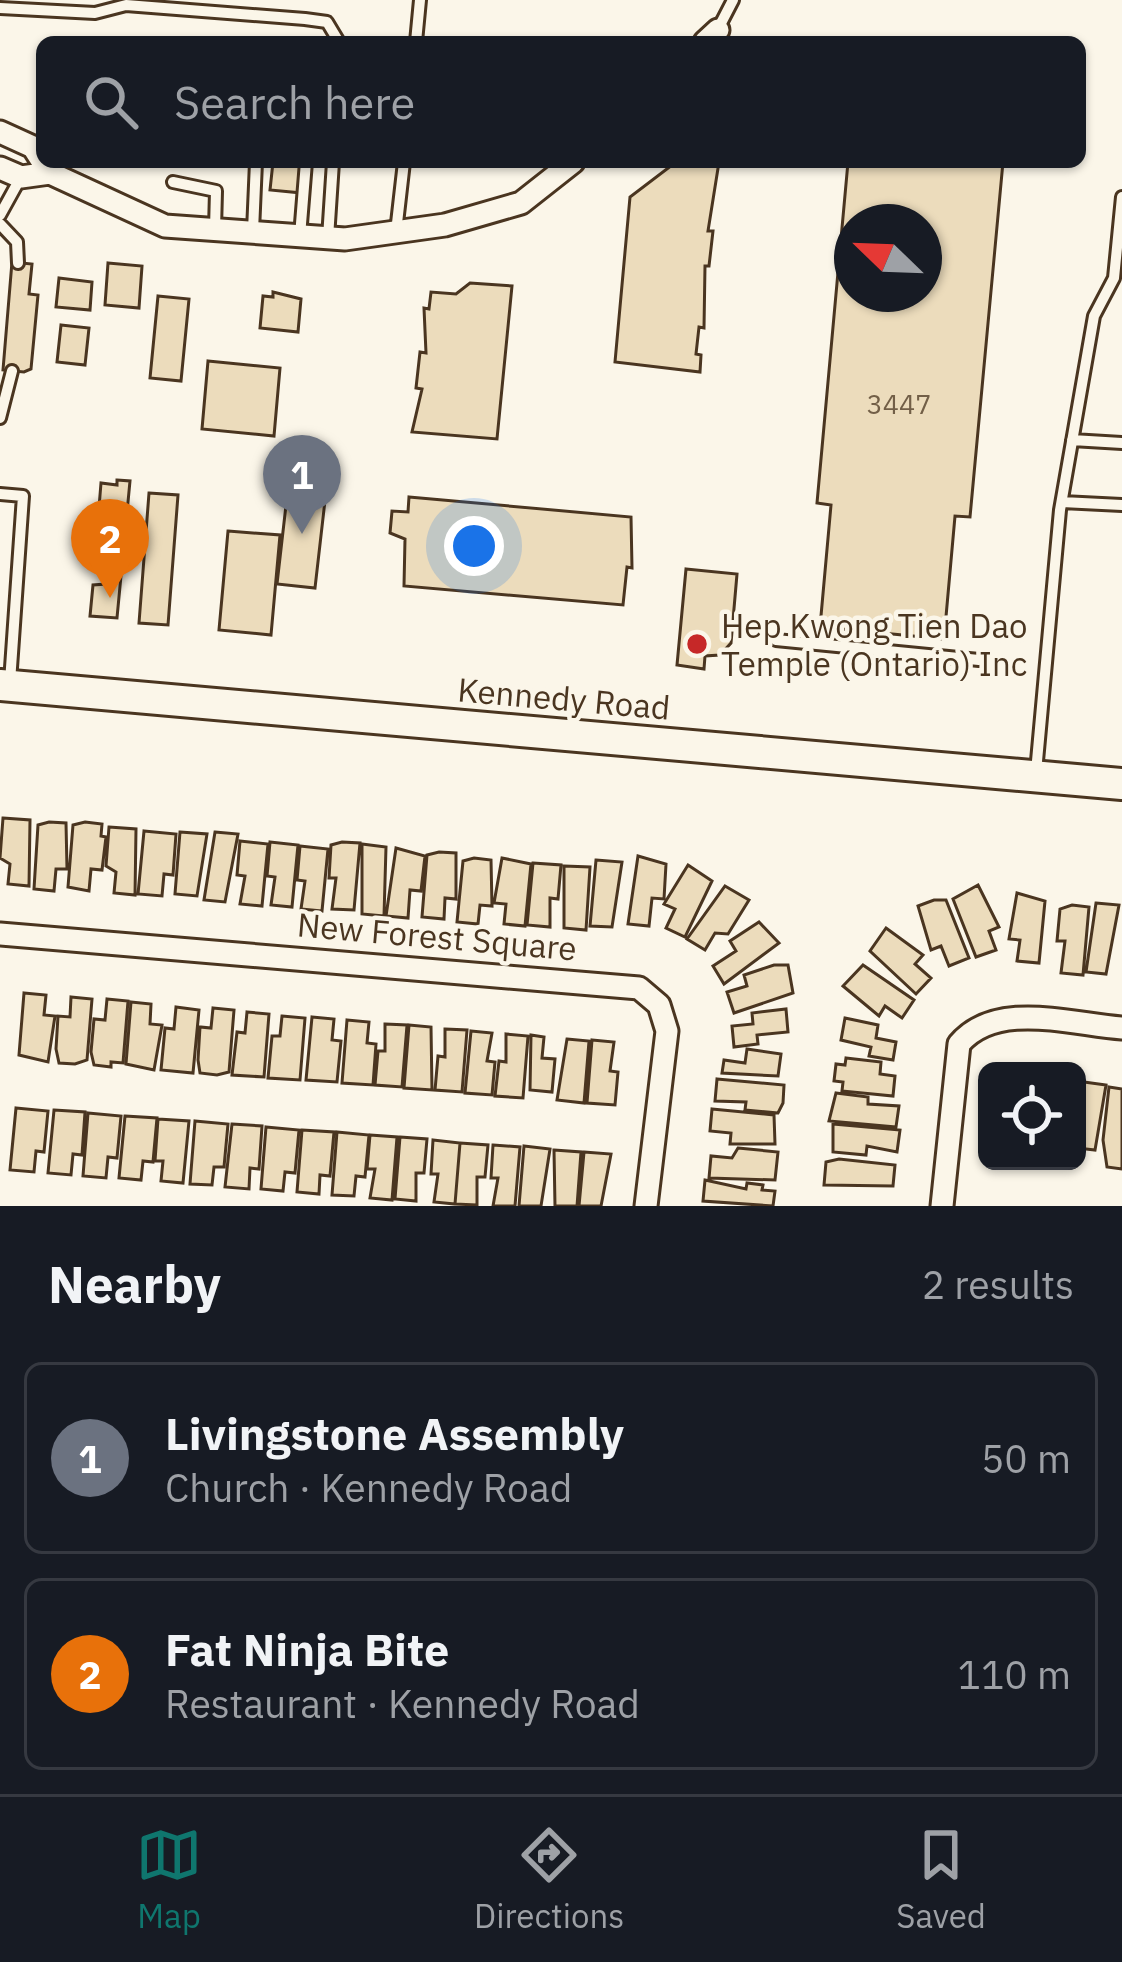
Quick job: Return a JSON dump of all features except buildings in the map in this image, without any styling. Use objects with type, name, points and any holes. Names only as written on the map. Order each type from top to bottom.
[{"type":"main road","name":"Kennedy Road","points":[[5,685],[1122,784]]},
{"type":"street","points":[[0,132],[36,150]]},
{"type":"street","points":[[51,168],[164,226],[328,238],[396,232],[521,203],[565,168]]},
{"type":"street","name":"New Forest Square","points":[[0,934],[639,988],[659,1005],[667,1030],[646,1206]]},
{"type":"street","points":[[942,1206],[959,1044],[971,1029],[993,1018],[1122,1028]]},
{"type":"lane","points":[[417,36],[420,0]]},
{"type":"lane","points":[[711,36],[733,0]]},
{"type":"lane","points":[[0,8],[95,13],[126,5],[305,19],[327,22],[336,36]]},
{"type":"lane","points":[[253,232],[256,168]]},
{"type":"lane","points":[[300,236],[306,168]]},
{"type":"lane","points":[[328,238],[333,168]]},
{"type":"lane","points":[[396,232],[403,168]]},
{"type":"lane","points":[[0,215],[10,173]]},
{"type":"lane","points":[[173,182],[216,191],[215,232]]},
{"type":"lane","points":[[1036,776],[1062,502],[1094,316],[1114,278],[1122,196]]},
{"type":"lane","points":[[0,224],[17,242],[18,262]]},
{"type":"lane","points":[[0,418],[12,371]]},
{"type":"lane","points":[[1072,440],[1122,442]]},
{"type":"lane","points":[[0,494],[23,496],[5,685]]},
{"type":"lane","points":[[1062,502],[1122,505]]},
{"type":"lane","points":[[776,640],[979,659]]},
{"type":"place","name":"Livingstone Assembly","points":[[302,534]]},
{"type":"place","name":"Fat Ninja Bite","points":[[110,598]]},
{"type":"place","name":"Hep Kwong Tien Dao Temple (Ontario) Inc","points":[[697,644]]}]
